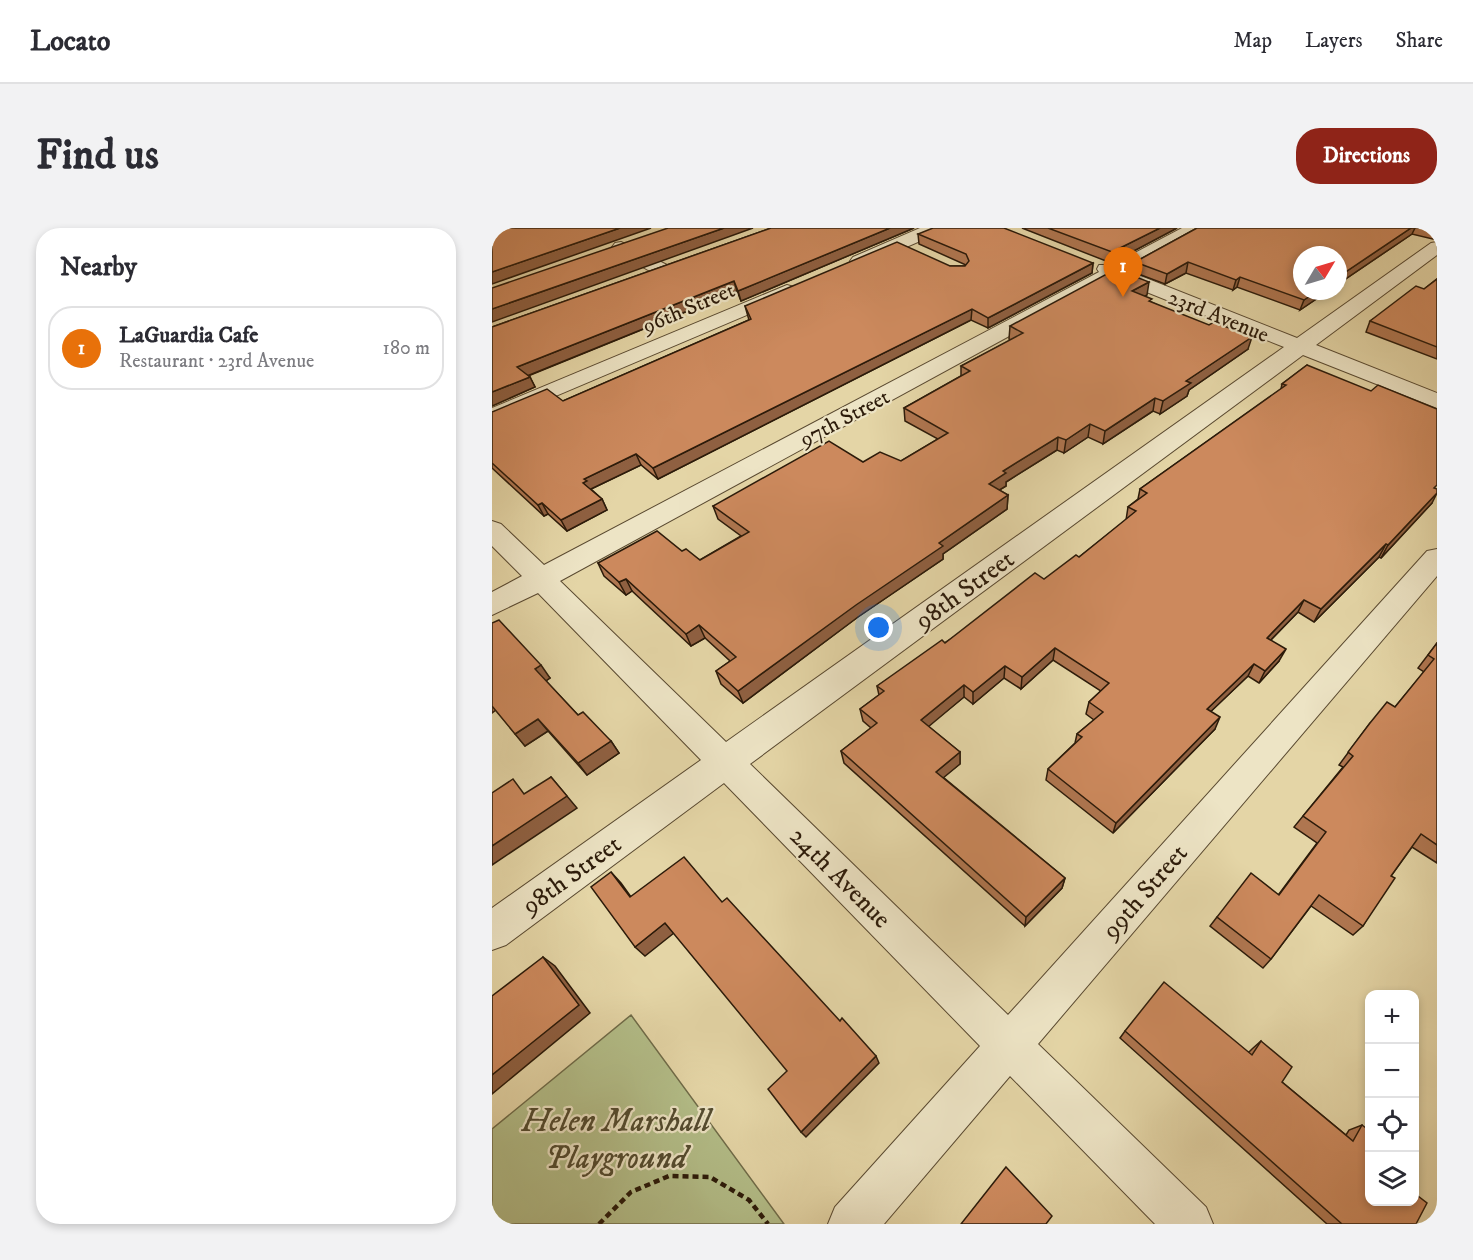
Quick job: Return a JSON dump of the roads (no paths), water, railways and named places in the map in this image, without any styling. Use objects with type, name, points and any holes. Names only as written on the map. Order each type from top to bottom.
[{"type":"street","points":[[844,267],[935,228]]},
{"type":"street","name":"97th Street","points":[[492,605],[1196,228]]},
{"type":"street","points":[[599,255],[642,239]]},
{"type":"street","points":[[899,244],[923,254]]},
{"type":"street","points":[[621,247],[662,270]]},
{"type":"street","name":"98th Street","points":[[492,931],[1437,247]]},
{"type":"street","name":"23rd Avenue","points":[[1090,257],[1305,342],[1437,387]]},
{"type":"street","points":[[641,277],[683,262]]},
{"type":"street","name":"96th Street","points":[[492,416],[800,285]]},
{"type":"street","name":"23rd Avenue","points":[[1305,342],[1437,401]]},
{"type":"street","name":"24th Avenue","points":[[492,530],[1190,1224]]},
{"type":"street","name":"99th Street","points":[[852,1224],[1437,558]]},
{"type":"place","name":"LaGuardia Cafe","points":[[1123,297]]},
{"type":"park label","name":"Helen Marshall Playground","points":[[616,1138]]}]
